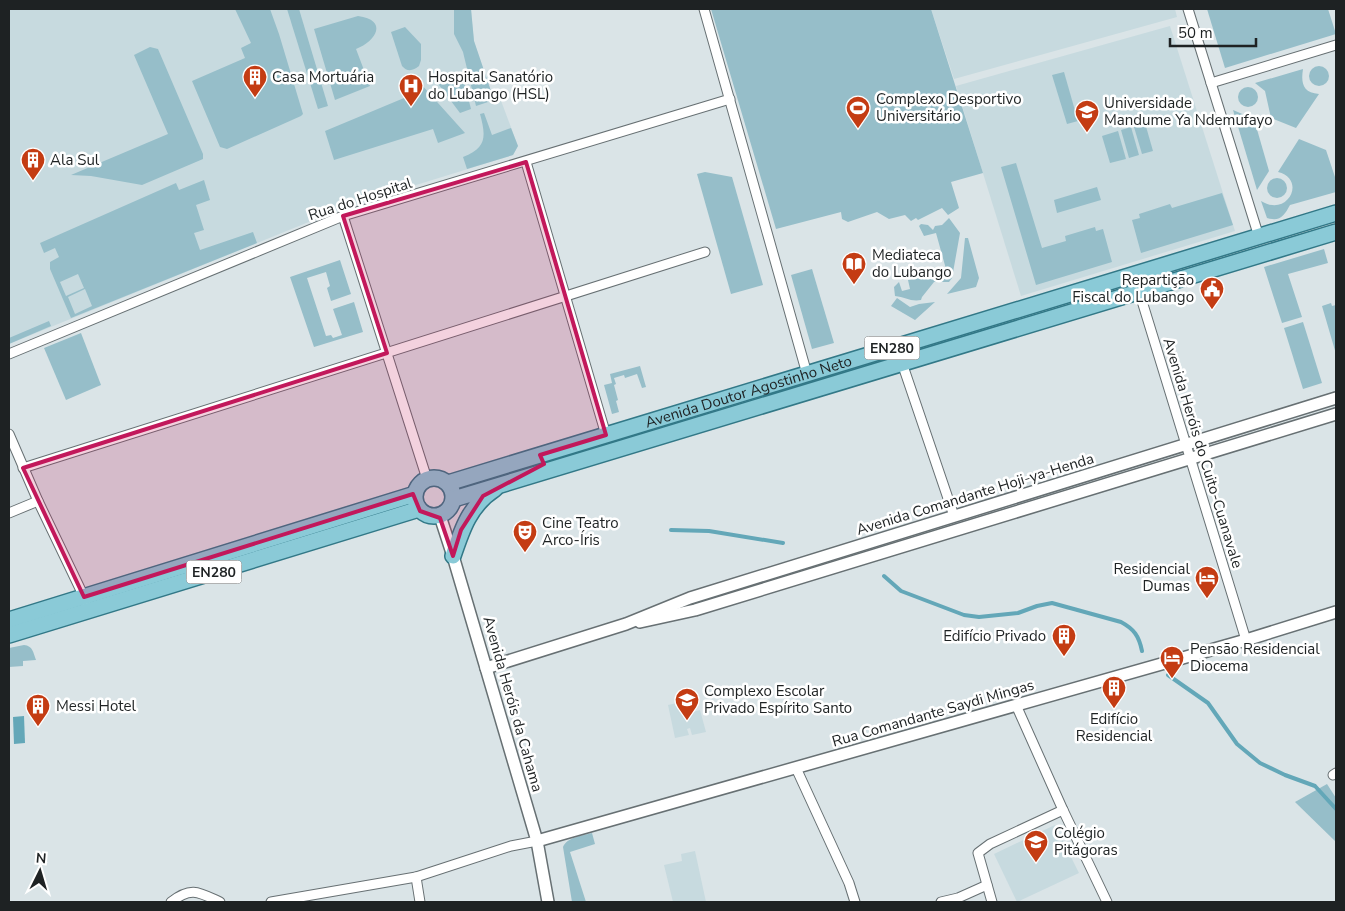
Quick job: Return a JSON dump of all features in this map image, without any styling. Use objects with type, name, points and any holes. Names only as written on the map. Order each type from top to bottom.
[{"type":"main road","name":"Avenida Doutor Agostinho Neto","points":[[448,483],[1336,213]]},
{"type":"main road","name":"Avenida Doutor Agostinho Neto","points":[[454,499],[1336,232]]},
{"type":"main road","points":[[438,478],[448,483],[454,499],[449,509],[440,516],[429,516],[418,509],[415,503],[415,494],[420,484],[427,479],[438,478]]},
{"type":"main road","points":[[453,556],[461,530],[472,510],[484,496],[508,482]]},
{"type":"main road","name":"EN280","points":[[9,634],[87,604],[415,494]]},
{"type":"main road","name":"EN280","points":[[9,620],[87,604],[418,509]]},
{"type":"street","points":[[704,9],[807,374]]},
{"type":"street","points":[[1188,9],[1259,237]]},
{"type":"street","points":[[1211,83],[1336,45]]},
{"type":"street","name":"Rua do Hospital","points":[[9,354],[343,216],[730,99]]},
{"type":"street","points":[[526,162],[606,435]]},
{"type":"street","points":[[343,216],[427,479]]},
{"type":"street","points":[[23,468],[705,252]]},
{"type":"street","name":"Avenida Heróis do Cuito-Cuanavale","points":[[1134,275],[1246,640]]},
{"type":"street","points":[[902,363],[954,516]]},
{"type":"street","name":"Avenida Comandante Hoji-ya-Henda","points":[[486,668],[626,624],[681,601],[1336,398]]},
{"type":"street","name":"Avenida Comandante Hoji-ya-Henda","points":[[626,624],[695,610],[1336,414]]},
{"type":"street","points":[[9,434],[38,501],[87,604]]},
{"type":"street","points":[[9,513],[38,501]]},
{"type":"street","name":"Avenida Heróis da Cahama","points":[[440,516],[537,841],[548,902]]},
{"type":"street","name":"Rua Comandante Saydi Mingas","points":[[537,841],[1246,640],[1336,612]]},
{"type":"street","points":[[1016,705],[1107,902]]},
{"type":"street","points":[[796,768],[849,883],[855,902]]},
{"type":"street","points":[[992,902],[978,856],[980,849],[1063,810]]},
{"type":"street","points":[[271,902],[416,877],[511,846],[537,841]]},
{"type":"street","points":[[416,877],[420,902]]},
{"type":"street","points":[[940,902],[958,898],[986,885]]},
{"type":"street","points":[[171,902],[187,892],[199,892],[220,902]]},
{"type":"highlighted area","points":[[526,162],[606,435],[540,455],[544,464],[483,496],[461,530],[453,556],[440,518],[420,511],[413,494],[84,597],[23,468],[387,353],[343,216]]},
{"type":"shaded area","points":[[9,9],[471,9],[474,41],[494,100],[500,98],[518,146],[513,155],[348,206],[9,344]]},
{"type":"shaded area","points":[[235,9],[270,9],[303,114],[227,149],[220,147],[192,81],[245,58],[241,48],[251,43]]},
{"type":"shaded area","points":[[287,9],[299,9],[328,106],[318,109]]},
{"type":"shaded area","points":[[454,9],[471,9],[474,41],[494,100],[476,106],[463,52],[454,34]]},
{"type":"shaded area","name":"Complexo Desportivo Universitário","points":[[711,9],[931,9],[983,173],[951,182],[959,208],[948,215],[942,208],[918,220],[916,218],[911,221],[905,215],[889,219],[877,212],[848,222],[842,219],[841,212],[776,229]]},
{"type":"shaded area","points":[[931,9],[1175,9],[1177,17],[954,79]]},
{"type":"shaded area","points":[[1207,9],[1328,9],[1336,34],[1225,68]]},
{"type":"shaded area","points":[[358,16],[367,18],[376,26],[374,36],[356,49],[370,86],[335,100],[314,29]]},
{"type":"shaded area","name":"Universidade Mandume Ya Ndemufayo","points":[[1170,26],[1235,231],[1021,296],[956,86]]},
{"type":"shaded area","points":[[405,27],[421,44],[419,66],[410,70],[402,66],[391,32]]},
{"type":"shaded area","points":[[150,47],[158,49],[203,154],[203,159],[142,185],[91,176],[71,175],[168,134],[134,55]]},
{"type":"shaded area","points":[[1319,66],[1326,69],[1329,76],[1326,83],[1319,86],[1312,83],[1309,76],[1312,69]]},
{"type":"shaded area","points":[[1303,69],[1302,78],[1304,86],[1309,92],[1319,94],[1296,128],[1271,118],[1265,91],[1255,83]]},
{"type":"shaded area","points":[[1064,72],[1078,121],[1067,124],[1052,75]]},
{"type":"shaded area","points":[[462,74],[471,109],[460,113],[436,81]]},
{"type":"shaded area","points":[[420,83],[465,133],[438,143],[433,129],[334,160],[325,131],[416,93]]},
{"type":"shaded area","points":[[1248,87],[1255,90],[1258,97],[1255,104],[1248,107],[1241,104],[1238,97],[1241,90]]},
{"type":"shaded area","points":[[1233,110],[1254,119],[1269,171],[1257,190]]},
{"type":"shaded area","points":[[484,113],[492,135],[511,128],[518,146],[513,155],[467,169],[463,157],[477,150],[481,145],[484,135],[480,114]]},
{"type":"shaded area","points":[[1145,123],[1153,151],[1142,154],[1134,127]]},
{"type":"shaded area","points":[[1131,127],[1139,155],[1129,158],[1121,130]]},
{"type":"shaded area","points":[[1118,131],[1126,159],[1110,163],[1102,136]]},
{"type":"shaded area","points":[[1299,139],[1326,150],[1336,180],[1336,192],[1290,205],[1284,215],[1278,219],[1267,218],[1261,201],[1271,205],[1279,205],[1286,201],[1290,195],[1292,189],[1291,182],[1287,176],[1278,172]]},
{"type":"shaded area","points":[[1016,163],[1042,248],[1066,241],[1065,236],[1095,227],[1096,231],[1103,229],[1112,262],[1036,285],[1001,167]]},
{"type":"shaded area","points":[[705,172],[732,177],[763,285],[731,294],[697,174]]},
{"type":"shaded area","points":[[1277,178],[1284,181],[1287,188],[1284,195],[1277,198],[1270,195],[1267,188],[1270,181]]},
{"type":"shaded area","points":[[204,180],[210,200],[196,205],[204,230],[194,233],[200,250],[253,232],[257,243],[71,318],[50,269],[50,262],[59,257],[55,248],[44,253],[40,243],[176,183],[179,190]],"holes":[[[78,274],[84,288],[66,296],[60,282]],[[85,289],[92,306],[75,314],[68,297]]]},
{"type":"shaded area","points":[[1097,187],[1101,200],[1057,213],[1054,200]]},
{"type":"shaded area","points":[[1222,193],[1233,225],[1141,253],[1132,220],[1140,218],[1139,214],[1170,204],[1172,208]]},
{"type":"shaded area","points":[[949,218],[960,233],[952,278],[949,282],[934,282],[921,300],[895,296],[894,287],[899,282],[902,291],[910,289],[908,280],[946,269],[936,233],[924,236],[919,226],[921,224],[928,225],[933,230],[935,226],[942,225]]},
{"type":"shaded area","points":[[965,238],[968,238],[979,278],[976,287],[947,294],[961,278]]},
{"type":"shaded area","points":[[1324,249],[1328,263],[1288,274],[1302,317],[1282,323],[1264,267]]},
{"type":"shaded area","points":[[340,260],[351,294],[331,301],[327,288],[330,286],[326,272],[307,278],[326,336],[331,335],[333,338],[342,335],[333,309],[354,302],[363,332],[314,347],[290,277]]},
{"type":"shaded area","points":[[812,269],[834,343],[812,349],[791,275]]},
{"type":"shaded area","points":[[897,298],[910,307],[935,302],[915,320],[891,306]]},
{"type":"shaded area","points":[[1331,303],[1332,306],[1336,305],[1336,354],[1322,306]]},
{"type":"shaded area","points":[[49,321],[51,326],[9,344],[9,338]]},
{"type":"shaded area","points":[[1303,322],[1322,383],[1303,389],[1284,328]]},
{"type":"shaded area","points":[[81,333],[101,385],[66,400],[44,348]]},
{"type":"shaded area","points":[[640,366],[646,387],[642,388],[637,374],[625,378],[624,375],[614,378],[619,412],[612,414],[604,385],[612,383],[610,374]]},
{"type":"shaded area","points":[[24,645],[31,648],[36,660],[23,661],[23,666],[9,667],[9,648]]},
{"type":"shaded area","name":"Complexo Escolar Privado Espírito Santo","points":[[681,702],[685,714],[700,710],[706,732],[692,735],[690,728],[687,729],[689,735],[675,738],[668,705]]},
{"type":"shaded area","points":[[24,716],[25,743],[14,744],[13,717]]},
{"type":"shaded area","points":[[1327,784],[1336,798],[1336,842],[1295,802]]},
{"type":"shaded area","name":"Colégio Pitágoras","points":[[1055,825],[1079,873],[1017,902],[994,854]]},
{"type":"shaded area","points":[[592,833],[595,844],[570,852],[586,902],[572,902],[563,847],[571,839]]},
{"type":"shaded area","points":[[695,851],[706,902],[673,902],[664,865],[682,861],[681,854]]},
{"type":"waterway","points":[[671,530],[709,531],[783,543]]},
{"type":"waterway","points":[[884,576],[901,591],[964,615],[979,617],[1018,613],[1052,603],[1121,622],[1135,634],[1142,651]]},
{"type":"waterway","points":[[1168,675],[1208,703],[1237,744],[1260,763],[1315,786],[1336,809]]},
{"type":"place","name":"Casa Mortuária","points":[[255,98]]},
{"type":"place","name":"Hospital Sanatório do Lubango (HSL)","points":[[411,107]]},
{"type":"place","name":"Complexo Desportivo Universitário","points":[[858,129]]},
{"type":"place","name":"Universidade Mandume Ya Ndemufayo","points":[[1087,133]]},
{"type":"place","name":"Ala Sul","points":[[33,181]]},
{"type":"place","name":"Mediateca do Lubango","points":[[854,285]]},
{"type":"place","name":"Repartição Fiscal do Lubango","points":[[1212,310]]},
{"type":"place","name":"Cine Teatro Arco-Íris","points":[[525,553]]},
{"type":"place","name":"Residencial Dumas","points":[[1207,599]]},
{"type":"place","name":"Edifício Privado","points":[[1064,657]]},
{"type":"place","name":"Pensão Residencial Diocema","points":[[1172,679]]},
{"type":"place","name":"Edifício Residencial","points":[[1114,709]]},
{"type":"place","name":"Complexo Escolar Privado Espírito Santo","points":[[687,721]]},
{"type":"place","name":"Messi Hotel","points":[[38,727]]},
{"type":"place","name":"Colégio Pitágoras","points":[[1036,863]]}]
